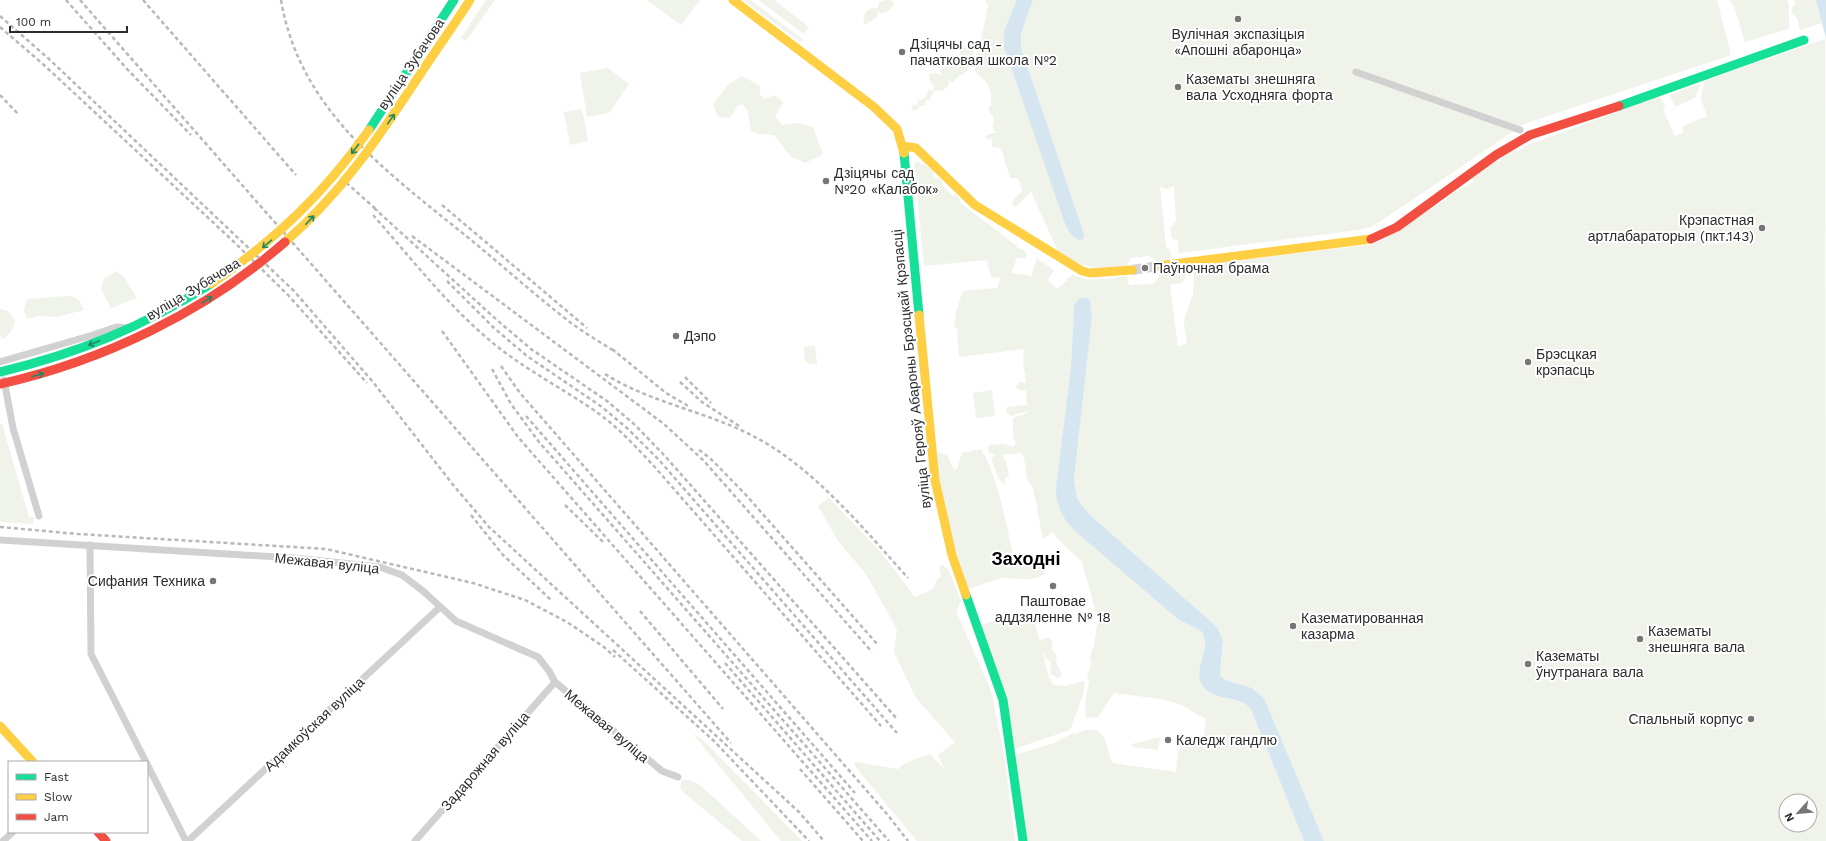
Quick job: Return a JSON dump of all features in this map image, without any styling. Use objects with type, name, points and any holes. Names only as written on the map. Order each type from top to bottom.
[{"type":"main road","name":"вуліца Зубачова","points":[[0,372],[62,356],[132,327],[170,308],[216,281],[265,245],[295,219],[334,176],[385,106],[454,0]]},
{"type":"main road","name":"вуліца Зубачова","points":[[0,384],[66,367],[97,356],[137,337],[176,318],[215,295],[272,254],[302,227],[357,166],[394,114],[470,0]]},
{"type":"main road","name":"вуліца Герояў Абароны Брэсцкай Крэпасці","points":[[733,0],[874,107],[897,129],[903,146],[935,480],[943,521],[952,555],[1003,700],[1023,841]]},
{"type":"main road","points":[[1158,266],[1372,238],[1397,227],[1496,156],[1530,135],[1664,91],[1804,40]]},
{"type":"main road","points":[[903,146],[916,148],[975,205],[1082,271],[1090,273],[1132,270]]},
{"type":"main road","points":[[0,726],[32,761]]},
{"type":"main road","points":[[99,833],[106,841]]},
{"type":"street","points":[[1356,72],[1520,130]]},
{"type":"street","points":[[39,516],[13,428],[0,361],[93,335],[116,327],[138,329],[190,303]]},
{"type":"street","name":"Межавая вуліца","points":[[0,540],[294,558],[380,567],[402,575],[456,620],[538,657],[549,671],[555,682],[662,771],[678,777]]},
{"type":"street","points":[[90,546],[91,654],[145,761]]},
{"type":"street","name":"Адамкоўская вуліца","points":[[187,841],[440,607]]},
{"type":"street","name":"Задарожная вуліца","points":[[415,841],[555,682]]},
{"type":"street","points":[[148,767],[187,841]]},
{"type":"street","points":[[3,841],[12,833]]},
{"type":"shaded area","points":[[486,0],[495,0],[466,41],[461,38]]},
{"type":"shaded area","points":[[647,0],[700,0],[681,25]]},
{"type":"shaded area","points":[[743,0],[750,0],[804,40],[800,42]]},
{"type":"shaded area","points":[[758,0],[774,0],[809,27],[804,34]]},
{"type":"shaded area","points":[[885,0],[891,0],[894,2],[890,9],[883,13],[878,12],[877,17],[867,24],[864,24],[866,12],[871,8],[878,8],[878,4],[881,1],[884,2]]},
{"type":"shaded area","points":[[985,0],[1717,0],[1731,55],[1524,124],[1384,219],[1371,227],[1359,230],[1179,253],[1178,241],[1172,238],[1170,229],[1176,221],[1174,186],[1166,189],[1160,186],[1166,247],[1170,250],[1171,256],[1166,262],[1158,262],[1149,256],[1131,258],[1127,266],[1100,268],[1086,266],[1061,258],[1031,192],[1015,207],[1011,203],[1022,191],[1018,178],[1010,178],[1001,148],[992,147],[992,139],[988,139],[985,136],[991,133],[997,133],[993,129],[993,115],[990,114],[989,107],[991,105],[991,95],[987,83],[975,71],[988,5]]},
{"type":"shaded area","points":[[1017,0],[1033,0],[1021,33],[1021,48],[1083,231],[1084,237],[1081,240],[1077,239],[1071,234],[1065,223],[1004,47],[1004,31]]},
{"type":"shaded area","points":[[1729,0],[1787,0],[1789,4],[1788,29],[1745,42],[1734,6]]},
{"type":"shaded area","points":[[1794,0],[1816,0],[1822,23],[1800,30],[1797,18],[1791,13],[1793,6],[1795,6]]},
{"type":"shaded area","points":[[1816,0],[1826,0],[1826,39]]},
{"type":"shaded area","points":[[1825,39],[1826,841],[1324,841],[1264,698],[1252,688],[1225,680],[1220,675],[1223,647],[1217,627],[1089,514],[1077,499],[1074,479],[1091,323],[1090,300],[1074,308],[1071,366],[1056,488],[1059,509],[1070,526],[1179,620],[1196,627],[1201,631],[1205,637],[1206,643],[1200,671],[1202,685],[1211,694],[1239,702],[1251,709],[1304,841],[1026,841],[1014,755],[1054,743],[1073,733],[1075,734],[1085,730],[1097,730],[1104,737],[1112,763],[1176,772],[1178,751],[1180,750],[1182,739],[1204,737],[1206,718],[1199,716],[1180,704],[1169,701],[1114,693],[1098,717],[1086,718],[1085,704],[1089,681],[1087,678],[1092,661],[1090,660],[1098,620],[1082,562],[1057,538],[1053,532],[1043,539],[1033,488],[1027,479],[1022,453],[1002,455],[1006,462],[1009,476],[1005,478],[1005,486],[998,477],[991,458],[995,455],[988,452],[989,445],[1004,444],[1013,447],[1016,443],[1013,437],[1013,418],[1027,413],[1027,411],[1011,416],[1006,412],[1007,407],[1027,405],[1026,390],[1021,391],[1015,387],[1020,382],[1026,383],[1023,362],[1024,349],[959,357],[957,329],[954,325],[956,311],[963,291],[997,288],[1001,278],[991,277],[987,260],[924,266],[914,164],[918,161],[922,165],[923,163],[934,172],[933,176],[935,178],[938,177],[943,182],[942,185],[953,196],[956,194],[963,205],[1018,247],[1017,248],[1024,250],[1027,254],[1025,258],[1017,258],[1011,273],[1032,276],[1036,258],[1054,270],[1048,280],[1057,289],[1067,280],[1067,278],[1073,275],[1086,279],[1107,279],[1127,276],[1129,285],[1153,284],[1159,277],[1159,272],[1187,270],[1188,272],[1182,283],[1170,285],[1178,346],[1187,344],[1184,325],[1185,316],[1193,294],[1194,272],[1198,265],[1369,245],[1383,240],[1445,200],[1454,192],[1473,182],[1471,175],[1496,159],[1500,162],[1504,154],[1516,150],[1517,152],[1530,143],[1531,144],[1657,97],[1660,97],[1665,105],[1663,110],[1675,136],[1683,133],[1683,126],[1707,116],[1701,99],[1704,81]]},
{"type":"shaded area","points":[[966,45],[971,45],[974,49],[973,57],[967,60],[970,67],[967,68],[968,70],[952,83],[949,80],[948,86],[942,91],[935,90],[929,100],[927,99],[924,106],[919,106],[919,109],[913,111],[911,109],[913,105],[918,104],[917,101],[925,98],[929,89],[933,91],[934,86],[929,79],[930,74],[937,73],[942,76],[940,71],[942,66],[948,63],[952,63],[954,67],[954,63],[958,59],[964,58],[959,55],[962,48],[965,48]]},
{"type":"shaded area","points":[[608,68],[629,84],[609,113],[587,117],[580,73]]},
{"type":"shaded area","points":[[742,76],[760,86],[760,95],[765,99],[775,95],[783,102],[775,116],[782,125],[797,123],[813,127],[823,154],[805,163],[790,156],[774,135],[758,134],[751,131],[748,112],[743,104],[736,108],[729,118],[718,117],[713,104],[729,84]]},
{"type":"shaded area","points":[[1701,83],[1695,98],[1675,107],[1670,95]]},
{"type":"shaded area","points":[[582,109],[588,141],[570,145],[564,112]]},
{"type":"shaded area","points":[[116,271],[124,277],[137,298],[111,308],[101,289],[103,280]]},
{"type":"shaded area","points":[[66,296],[73,297],[78,300],[84,310],[57,317],[39,316],[27,319],[24,310],[27,299]]},
{"type":"shaded area","points":[[1080,298],[1087,298],[1090,300],[1092,316],[1074,479],[1077,499],[1089,514],[1217,627],[1223,641],[1220,675],[1225,680],[1252,688],[1264,698],[1324,841],[1304,841],[1251,709],[1240,701],[1212,694],[1202,685],[1199,671],[1205,644],[1201,631],[1179,620],[1075,531],[1063,516],[1057,500],[1056,488],[1071,366],[1074,308],[1075,303]]},
{"type":"shaded area","points":[[0,309],[6,310],[10,313],[15,322],[11,332],[3,339],[0,335]]},
{"type":"shaded area","points":[[815,346],[817,364],[810,364],[805,360],[804,347]]},
{"type":"shaded area","points":[[992,390],[995,416],[976,418],[973,393]]},
{"type":"shaded area","points":[[0,424],[2,424],[29,517],[34,517],[33,524],[0,522]]},
{"type":"shaded area","points":[[981,449],[993,474],[1015,561],[1039,555],[1046,566],[1043,567],[1045,573],[1036,578],[1001,578],[968,589],[941,490],[936,455],[939,452],[947,455],[954,471],[957,469],[962,453]]},
{"type":"shaded area","points":[[829,498],[879,550],[915,597],[933,589],[937,580],[941,577],[939,566],[943,565],[949,571],[961,601],[956,611],[991,691],[1004,754],[1015,841],[917,841],[854,765],[856,762],[898,769],[907,762],[930,754],[945,770],[938,755],[955,742],[916,698],[894,652],[897,629],[866,574],[838,541],[818,506]]},
{"type":"shaded area","points":[[1019,613],[1029,617],[1032,620],[1036,627],[1040,642],[1042,639],[1049,638],[1053,642],[1051,649],[1055,654],[1056,664],[1059,667],[1062,676],[1058,678],[1050,674],[1051,663],[1042,651],[1049,677],[1053,685],[1064,686],[1085,681],[1083,695],[1070,730],[1014,749],[982,629],[984,624]]},
{"type":"shaded area","points":[[693,734],[702,739],[802,841],[781,841]]},
{"type":"shaded area","points":[[1160,737],[1158,750],[1132,747],[1132,744]]},
{"type":"shaded area","points":[[682,780],[689,780],[700,785],[761,841],[742,841],[682,791],[680,787]]},
{"type":"tunnel","points":[[1132,270],[1158,266]]},
{"type":"railway","points":[[66,0],[127,69],[191,135]]},
{"type":"railway","points":[[80,0],[731,743]]},
{"type":"railway","points":[[143,0],[296,175]]},
{"type":"railway","points":[[281,0],[291,40],[307,75],[328,107],[352,137],[409,190],[545,302],[576,327],[616,352]]},
{"type":"railway","points":[[0,16],[49,59],[294,291],[373,382],[454,486],[489,527],[799,812],[824,841]]},
{"type":"railway","points":[[0,27],[44,65],[233,241],[288,295],[367,383]]},
{"type":"railway","points":[[0,95],[19,115]]},
{"type":"railway","points":[[341,178],[378,211]]},
{"type":"railway","points":[[442,205],[587,328]]},
{"type":"railway","points":[[374,208],[498,321],[531,349],[607,401],[634,424],[664,455],[897,719]]},
{"type":"railway","points":[[373,215],[442,294],[487,338],[513,358],[603,417],[633,444],[881,726]]},
{"type":"railway","points":[[412,236],[664,424],[704,461],[872,652]]},
{"type":"railway","points":[[447,281],[494,328],[527,356],[602,407],[628,429],[659,460],[897,733]]},
{"type":"railway","points":[[442,331],[518,437],[872,841]]},
{"type":"railway","points":[[612,349],[666,393],[690,407]]},
{"type":"railway","points":[[501,366],[520,393],[887,814],[908,841]]},
{"type":"railway","points":[[492,369],[511,404],[539,442],[889,841]]},
{"type":"railway","points":[[605,374],[623,384],[659,400],[735,427],[775,449],[796,464],[836,500],[874,539],[908,578]]},
{"type":"railway","points":[[685,377],[711,403]]},
{"type":"railway","points":[[680,382],[702,402],[739,426]]},
{"type":"railway","points":[[526,416],[855,793]]},
{"type":"railway","points":[[699,450],[710,458],[746,495],[878,645]]},
{"type":"railway","points":[[565,505],[603,542]]},
{"type":"railway","points":[[471,515],[503,555],[551,600]]},
{"type":"railway","points":[[0,527],[78,534],[326,549],[473,583],[525,600],[567,622],[604,647],[615,657]]},
{"type":"railway","points":[[640,611],[723,709]]},
{"type":"railway","points":[[613,650],[714,741],[809,841]]},
{"type":"railway","points":[[725,663],[880,841]]},
{"type":"railway","points":[[800,769],[863,841]]},
{"type":"traffic: fast","points":[[369,130],[454,0]]},
{"type":"traffic: fast","points":[[1619,106],[1804,40]]},
{"type":"traffic: fast","points":[[904,153],[919,315]]},
{"type":"traffic: fast","points":[[0,372],[29,365],[109,337],[135,326],[211,284]]},
{"type":"traffic: fast","points":[[966,595],[1003,700],[1023,841]]},
{"type":"traffic: slow","points":[[285,242],[324,204],[358,164],[374,143],[470,0]]},
{"type":"traffic: slow","points":[[733,0],[874,107],[897,129],[904,153]]},
{"type":"traffic: slow","points":[[211,284],[257,250],[297,214],[334,175],[369,130]]},
{"type":"traffic: slow","points":[[903,146],[916,148],[975,205],[1082,271],[1090,273],[1132,270]]},
{"type":"traffic: slow","points":[[1158,266],[1371,239]]},
{"type":"traffic: slow","points":[[919,315],[935,480],[952,555],[966,595]]},
{"type":"traffic: slow","points":[[0,726],[32,761]]},
{"type":"traffic: jam","points":[[1371,239],[1397,227],[1496,155],[1530,135],[1619,106]]},
{"type":"traffic: jam","points":[[0,384],[77,362],[151,331],[187,312],[221,290],[254,267],[285,242]]},
{"type":"traffic: jam","points":[[99,833],[106,841]]},
{"type":"place","name":"Вулічная экспазіцыя «Апошні абаронца»","points":[[1238,19]]},
{"type":"place","name":"Дзіцячы сад - пачатковая школа №2","points":[[902,52]]},
{"type":"place","name":"Казематы знешняга вала Усходняга форта","points":[[1178,87]]},
{"type":"place","name":"Дзіцячы сад №20 «Калабок»","points":[[826,181]]},
{"type":"place","name":"Крэпастная артлабараторыя (пкт.143)","points":[[1762,228]]},
{"type":"place","name":"Паўночная брама","points":[[1145,268]]},
{"type":"place","name":"Дэпо","points":[[676,336]]},
{"type":"place","name":"Брэсцкая крэпасць","points":[[1528,362]]},
{"type":"place","name":"Сифания Техника","points":[[213,581]]},
{"type":"place","name":"Паштовае аддзяленне № 18","points":[[1053,586]]},
{"type":"place","name":"Казематированная казарма","points":[[1293,626]]},
{"type":"place","name":"Казематы знешняга вала","points":[[1640,639]]},
{"type":"place","name":"Казематы ўнутранага вала","points":[[1528,664]]},
{"type":"place","name":"Спальный корпус","points":[[1751,719]]},
{"type":"place","name":"Каледж гандлю","points":[[1168,740]]},
{"type":"district","name":"Заходні","points":[[1026,559]]}]
